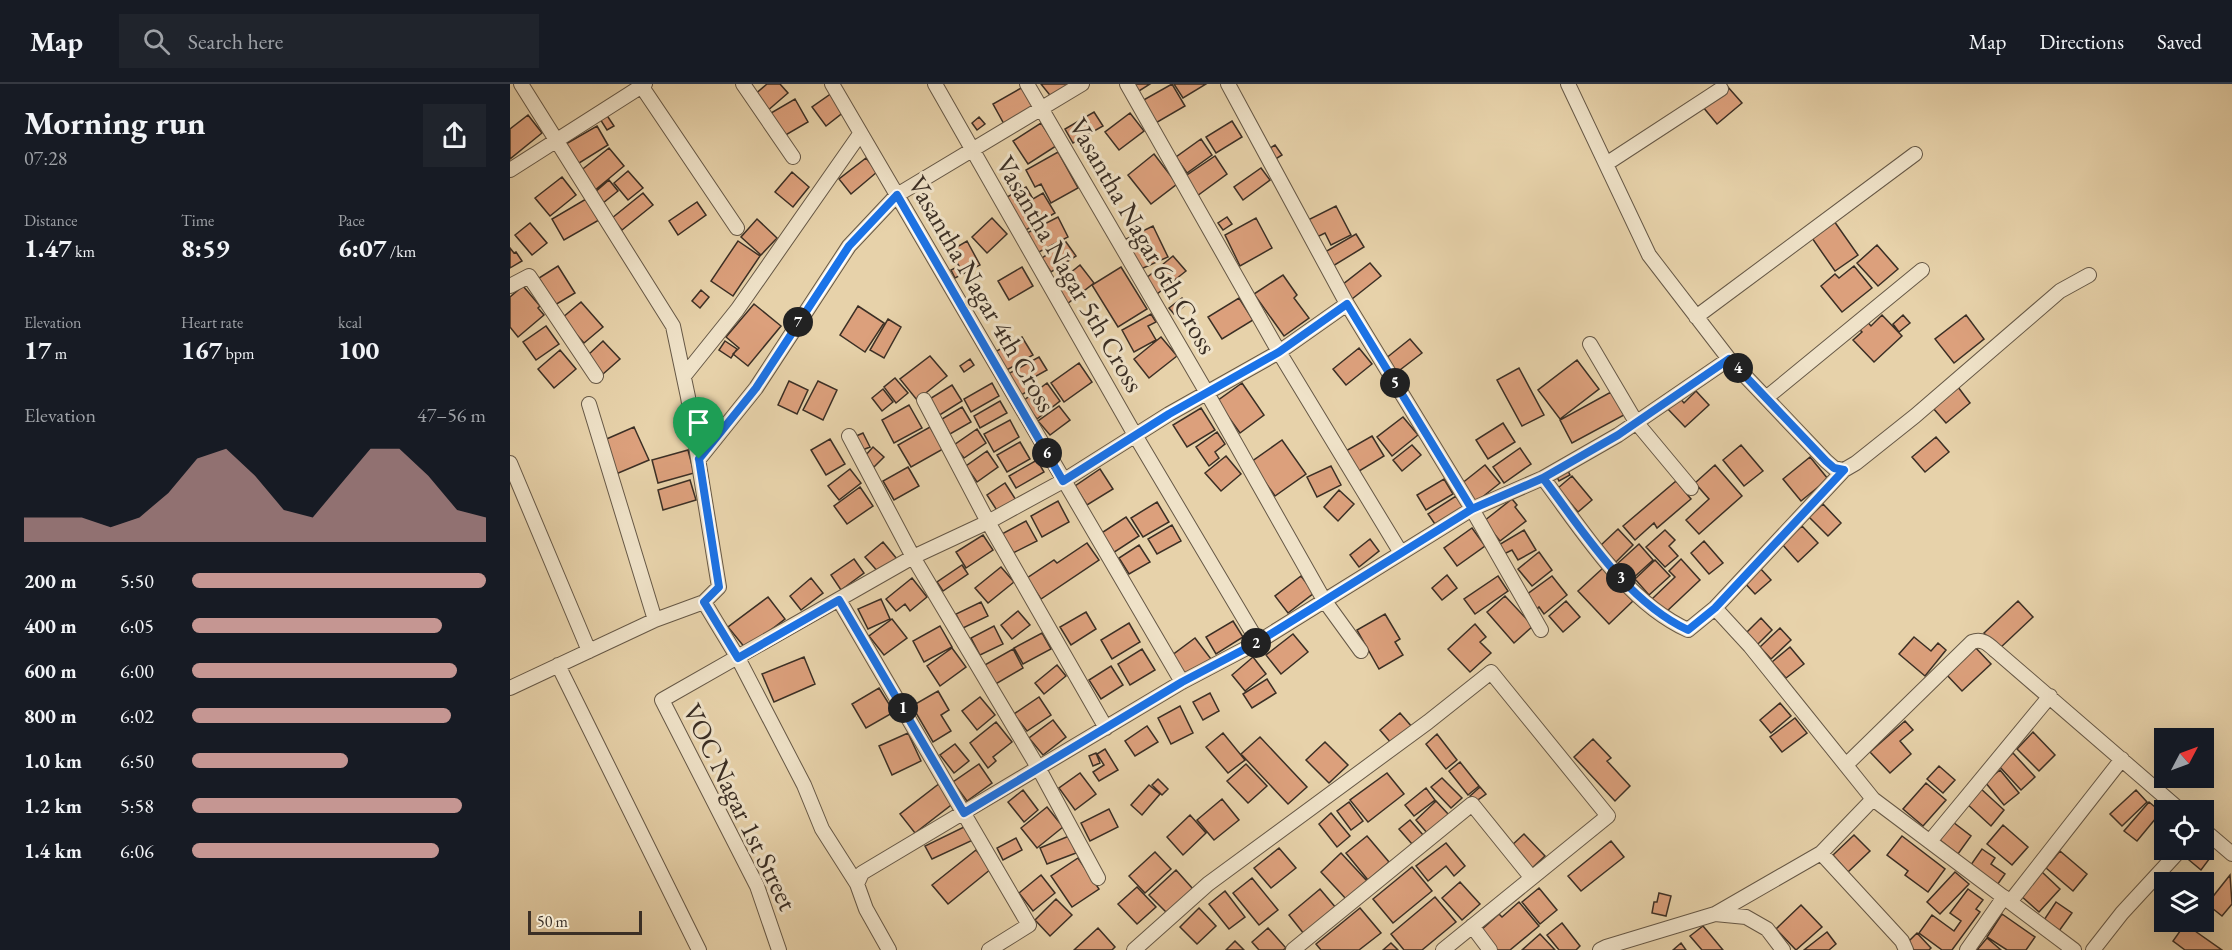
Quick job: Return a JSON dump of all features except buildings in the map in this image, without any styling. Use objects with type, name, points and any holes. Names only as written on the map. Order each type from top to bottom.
[{"type":"street","points":[[510,688],[655,620],[704,602],[719,587],[699,459],[673,326],[521,84]]},
{"type":"street","points":[[742,84],[793,157]]},
{"type":"street","name":"Vasantha Nagar 4th Cross","points":[[832,84],[1182,682]]},
{"type":"street","name":"Vasantha Nagar 5th Cross","points":[[935,84],[1135,435],[1258,642]]},
{"type":"street","name":"Vasantha Nagar 6th Cross","points":[[1027,84],[1207,393],[1324,600],[1361,651]]},
{"type":"street","points":[[699,459],[756,388],[849,246],[897,195],[1082,84]]},
{"type":"street","points":[[1127,84],[1279,352],[1401,553]]},
{"type":"street","points":[[1228,84],[1347,304],[1472,509],[1541,630]]},
{"type":"street","points":[[1568,84],[1649,255],[1729,359],[1826,461],[1834,468],[1844,470]]},
{"type":"street","points":[[510,170],[642,85],[737,228]]},
{"type":"street","points":[[1606,164],[1721,89]]},
{"type":"street","points":[[684,376],[737,310],[860,134]]},
{"type":"street","points":[[1696,317],[1915,154]]},
{"type":"street","points":[[1766,398],[1922,270]]},
{"type":"street","points":[[1543,478],[1613,572],[1669,621],[1688,630],[1715,608],[1844,470],[1915,416],[2060,291],[2089,275]]},
{"type":"street","points":[[510,286],[529,276],[596,376]]},
{"type":"street","points":[[738,658],[913,557],[988,522],[1063,481],[1135,435],[1279,352],[1347,304]]},
{"type":"street","points":[[1590,344],[1636,422],[1691,488]]},
{"type":"street","points":[[857,884],[862,873],[1182,682],[1258,642],[1472,509],[1543,478],[1636,422],[1729,359]]},
{"type":"street","points":[[924,400],[988,522],[1106,728]]},
{"type":"street","points":[[589,404],[655,620]]},
{"type":"street","points":[[849,436],[913,557],[1039,769],[1098,878]]},
{"type":"street","points":[[510,463],[589,651]]},
{"type":"street","points":[[839,600],[1029,925],[988,950]]},
{"type":"street","points":[[704,602],[738,658],[804,785],[822,829],[857,884],[866,909],[889,950]]},
{"type":"street","points":[[1715,608],[1750,646],[1873,799],[1931,840],[2074,950]]},
{"type":"street","points":[[1847,764],[1972,642],[1977,640],[1984,642],[2050,696],[2169,800]]},
{"type":"street","name":"VOC Nagar 1st Street","points":[[738,658],[662,700],[757,886],[779,950]]},
{"type":"street","points":[[558,666],[699,950]]},
{"type":"street","points":[[1136,950],[1208,884],[1428,722],[1491,672],[1608,816],[1443,950]]},
{"type":"street","points":[[1931,840],[2050,696]]},
{"type":"street","points":[[1967,950],[2122,759]]},
{"type":"street","points":[[1600,950],[1715,914],[1821,853],[1873,799]]},
{"type":"street","points":[[1293,950],[1472,804],[1531,877]]},
{"type":"street","points":[[2214,839],[2232,854]]},
{"type":"street","points":[[1821,853],[1902,941],[1906,950]]},
{"type":"street","points":[[2093,950],[2122,913],[2171,860]]},
{"type":"street","points":[[1715,914],[1746,916],[1767,929],[1783,950]]},
{"type":"street","points":[[1472,926],[1490,950]]},
{"type":"route","points":[[699,459],[719,587],[704,602],[738,658],[839,600],[964,813],[1182,682],[1258,642],[1472,509],[1543,478],[1613,572],[1669,621],[1688,630],[1715,608],[1844,470],[1834,468],[1826,461],[1729,359],[1618,435],[1543,478],[1472,509],[1347,304],[1279,352],[1169,414],[1063,481],[897,195],[849,246],[756,388],[699,459]]}]
